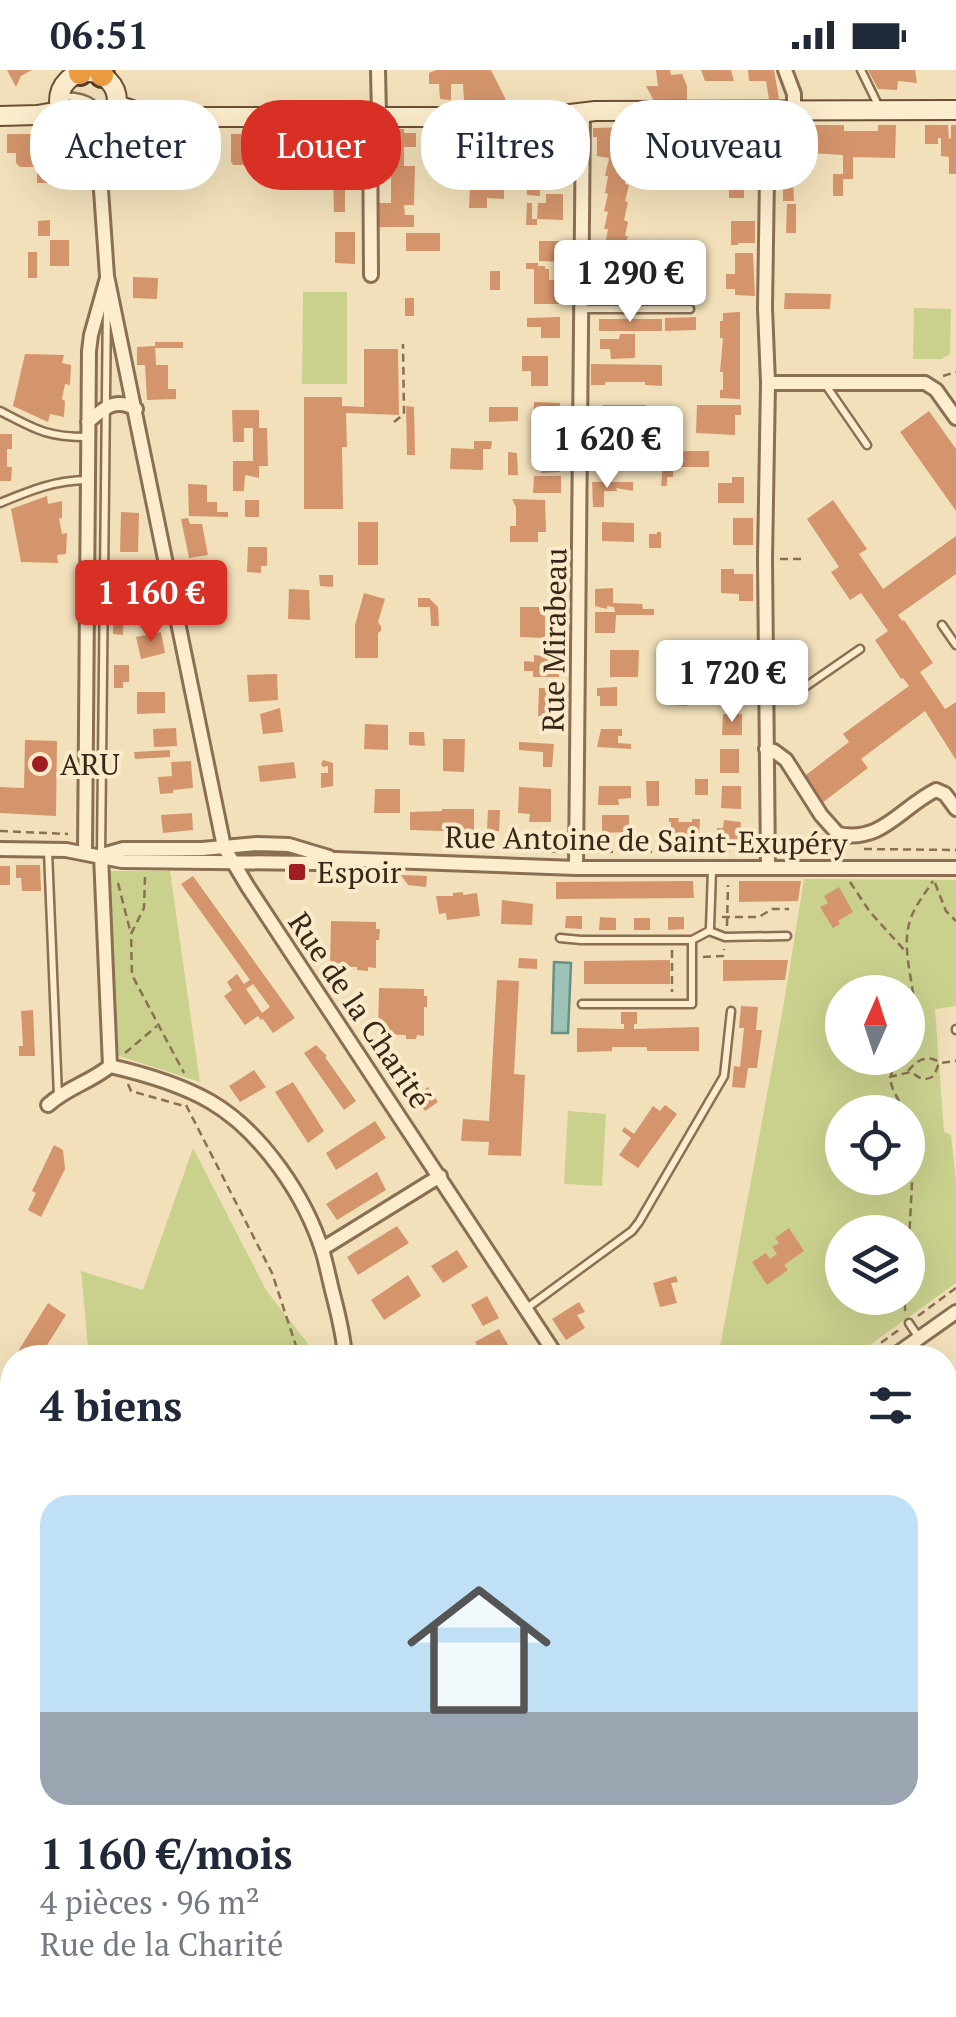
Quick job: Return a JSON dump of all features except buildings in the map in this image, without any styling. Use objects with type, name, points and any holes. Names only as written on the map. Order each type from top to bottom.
[{"type":"street","points":[[375,100],[378,70]]},
{"type":"street","points":[[785,70],[794,100]]},
{"type":"street","points":[[60,100],[66,81],[91,72],[114,88],[116,100]]},
{"type":"street","points":[[818,111],[956,110]]},
{"type":"street","points":[[0,116],[30,115]]},
{"type":"street","name":"Rue de la Charité","points":[[100,190],[107,276],[224,848],[550,1345]]},
{"type":"street","points":[[371,275],[373,190]]},
{"type":"street","name":"Rue Mirabeau","points":[[576,868],[583,190]]},
{"type":"street","points":[[767,190],[768,868]]},
{"type":"street","points":[[85,852],[91,335],[107,276]]},
{"type":"street","points":[[768,383],[924,383],[936,390],[956,418]]},
{"type":"street","points":[[88,422],[105,407],[120,402],[136,409]]},
{"type":"street","points":[[766,750],[786,760],[838,834],[864,836],[936,790],[945,794],[956,808]]},
{"type":"street","name":"Rue Antoine de Saint-Exupéry","points":[[101,855],[122,849],[257,844],[289,845],[336,860]]},
{"type":"street","name":"Rue Antoine de Saint-Exupéry","points":[[0,849],[85,852],[122,861],[336,860],[576,868],[956,868]]},
{"type":"street","points":[[101,855],[110,1066]]},
{"type":"street","points":[[53,1100],[110,1066]]},
{"type":"street","points":[[110,1066],[172,1084],[211,1102],[254,1136],[283,1172],[322,1250],[345,1345]]},
{"type":"street","points":[[322,1250],[440,1176]]},
{"type":"street","points":[[909,1345],[956,1312]]},
{"type":"lane","points":[[860,70],[880,110]]},
{"type":"lane","points":[[101,855],[107,276]]},
{"type":"lane","points":[[582,309],[690,309]]},
{"type":"lane","points":[[824,383],[867,445]]},
{"type":"lane","points":[[0,410],[44,433],[88,437]]},
{"type":"lane","points":[[0,503],[65,480],[87,480]]},
{"type":"lane","points":[[942,625],[956,645]]},
{"type":"lane","points":[[766,700],[790,698],[860,649]]},
{"type":"lane","points":[[48,850],[53,1100]]},
{"type":"lane","points":[[709,931],[712,868]]},
{"type":"lane","points":[[50,906],[62,906]]},
{"type":"lane","points":[[560,938],[692,940],[709,931],[726,937],[787,936]]},
{"type":"lane","points":[[582,1004],[692,1004],[692,940]]},
{"type":"lane","points":[[526,1308],[632,1231],[724,1076],[731,1011]]},
{"type":"lane","points":[[909,1322],[919,1338]]},
{"type":"path","points":[[394,422],[404,414],[402,344]]},
{"type":"path","points":[[780,559],[802,559]]},
{"type":"path","points":[[0,831],[66,833],[86,838]]},
{"type":"path","points":[[783,851],[846,849]]},
{"type":"path","points":[[864,849],[956,850]]},
{"type":"path","points":[[590,852],[750,851]]},
{"type":"path","points":[[841,868],[870,912],[908,953]]},
{"type":"path","points":[[102,874],[116,878],[132,934]]},
{"type":"path","points":[[910,975],[908,926],[934,880],[946,911],[956,921]]},
{"type":"path","points":[[710,917],[760,916],[772,909],[789,910]]},
{"type":"path","points":[[672,940],[672,1004]]},
{"type":"path","points":[[925,1059],[940,1063],[956,1061]]},
{"type":"path","points":[[915,1075],[920,1079],[932,1078],[940,1063]]},
{"type":"path","points":[[896,1075],[889,1077],[896,1095]]},
{"type":"path","points":[[906,1315],[909,1322]]},
{"type":"green space","points":[[303,292],[347,292],[347,384],[302,384]]},
{"type":"green space","points":[[914,308],[951,309],[950,354],[941,359],[913,359]]},
{"type":"green space","points":[[109,871],[170,871],[200,1082],[116,1055]]},
{"type":"green space","points":[[804,879],[956,880],[956,1006],[935,1009],[944,1132],[951,1135],[956,1182],[956,1283],[925,1305],[925,1215],[825,1215],[825,1315],[911,1315],[870,1345],[720,1345]]},
{"type":"green space","points":[[568,1111],[606,1114],[602,1186],[564,1184]]},
{"type":"green space","points":[[193,1148],[266,1290],[309,1345],[88,1345],[81,1271],[143,1290]]},
{"type":"water","points":[[554,962],[571,963],[568,1033],[552,1033]]},
{"type":"place","name":"ARU","points":[[40,764]]},
{"type":"place","name":"Espoir","points":[[297,872]]}]
